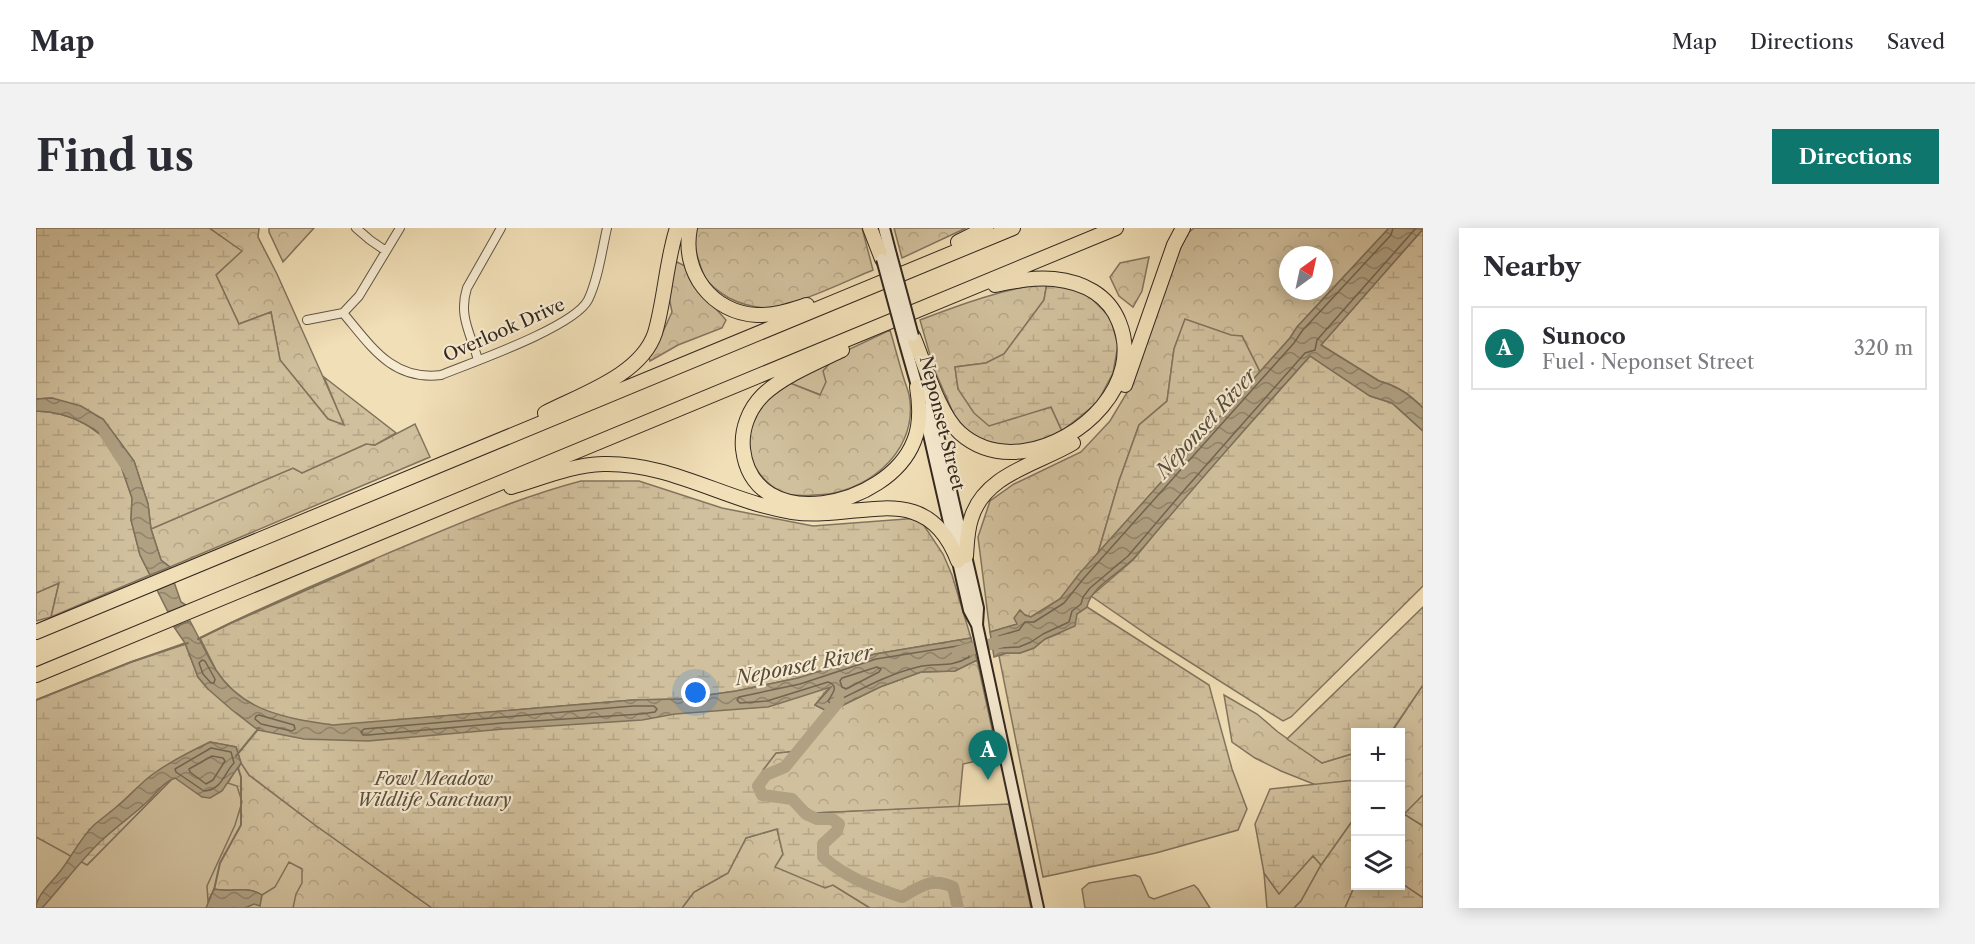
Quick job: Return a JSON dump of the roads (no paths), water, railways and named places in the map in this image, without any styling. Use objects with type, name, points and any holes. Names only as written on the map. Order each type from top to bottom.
[{"type":"highway","points":[[486,446],[529,420],[617,376],[639,360],[649,347],[656,331],[677,228]]},
{"type":"highway","points":[[690,228],[688,252],[694,273],[708,294],[728,308],[763,315],[845,298]]},
{"type":"highway","points":[[872,228],[887,257]]},
{"type":"highway","points":[[920,267],[949,247],[986,228]]},
{"type":"highway","points":[[36,632],[1013,228]]},
{"type":"highway","points":[[36,675],[1116,228]]},
{"type":"highway","points":[[962,558],[971,520],[979,502],[990,488],[1004,478],[1083,437],[1115,404],[1127,380],[1172,249],[1183,228]]},
{"type":"highway","points":[[909,338],[948,419],[959,433],[978,445],[1004,452],[1036,449],[1064,438],[1093,416],[1113,388],[1121,372],[1124,356],[1121,327],[1114,311],[1104,299],[1082,285],[1046,278],[967,290]]},
{"type":"highway","points":[[894,320],[868,338],[776,384],[760,397],[748,415],[743,432],[743,452],[749,468],[765,489],[791,502],[812,504],[828,502],[846,499],[866,490],[895,469],[912,447],[919,417],[917,387]]},
{"type":"highway","points":[[454,502],[577,467],[602,464],[632,465],[794,512],[818,513],[898,508],[912,510],[928,518],[940,528],[962,558]]},
{"type":"main road","name":"Neponset Street","points":[[884,228],[887,257],[909,338],[937,423],[962,558],[969,610],[977,625],[1038,908]]},
{"type":"main road","name":"Neponset Street","points":[[909,338],[917,387],[962,558]]},
{"type":"street","points":[[356,228],[386,251]]},
{"type":"street","points":[[307,320],[343,313],[359,296],[400,228]]},
{"type":"street","points":[[478,360],[464,322],[464,297],[501,228]]},
{"type":"street","name":"Overlook Drive","points":[[343,313],[387,361],[415,376],[441,375],[558,325],[583,308],[593,288],[607,228]]},
{"type":"water","points":[[1389,228],[1423,229],[1321,345],[1379,381],[1398,388],[1413,399],[1423,408],[1423,431],[1392,403],[1370,396],[1310,356],[1136,556],[1094,592],[1087,607],[1077,614],[1075,626],[1045,639],[1034,648],[1020,653],[1006,653],[994,657],[990,632],[1017,624],[1014,618],[1020,610],[1031,617],[1060,599],[1079,574],[1290,338],[1297,327],[1322,300],[1333,300],[1333,288]]},
{"type":"water","points":[[52,398],[81,406],[103,419],[134,461],[148,504],[151,529],[161,560],[170,567],[150,575],[140,555],[131,520],[132,498],[122,469],[124,456],[95,430],[84,424],[62,415],[36,411],[36,399]]},
{"type":"water","points":[[174,582],[181,602],[186,605],[168,612],[157,590]]},
{"type":"water","points":[[190,621],[216,670],[239,695],[252,704],[282,716],[333,725],[633,700],[680,699],[736,691],[798,678],[875,654],[971,638],[977,660],[955,671],[921,672],[880,687],[829,712],[815,705],[831,687],[768,707],[675,714],[642,720],[368,741],[304,739],[258,730],[208,689],[198,677],[185,643],[174,627]]},
{"type":"water","points":[[210,742],[236,747],[241,763],[222,791],[210,798],[202,797],[175,778],[170,780],[101,841],[42,908],[36,908],[41,894],[94,825],[153,774]]},
{"type":"water","points":[[214,889],[256,892],[262,895],[260,906],[254,904],[245,908],[206,908]]},
{"type":"waterway","name":"Neponset River","points":[[105,433],[131,473]]},
{"type":"waterway","points":[[198,639],[374,560]]},
{"type":"waterway","name":"Neponset River","points":[[958,652],[1008,640]]},
{"type":"waterway","points":[[36,700],[131,662],[188,643]]},
{"type":"waterway","points":[[839,701],[785,767],[766,775],[758,786],[762,795],[792,799],[806,814],[817,819],[832,819],[839,824],[837,831],[823,844],[823,857],[850,876],[902,897],[927,884],[946,884],[953,887],[958,908]]},
{"type":"waterway","points":[[236,756],[259,728]]},
{"type":"waterway","points":[[214,890],[220,863],[241,825],[241,777],[238,768]]},
{"type":"place","name":"Sunoco","points":[[988,780]]},
{"type":"park label","name":"Fowl Meadow Wildlife Sanctuary","points":[[434,789]]}]
